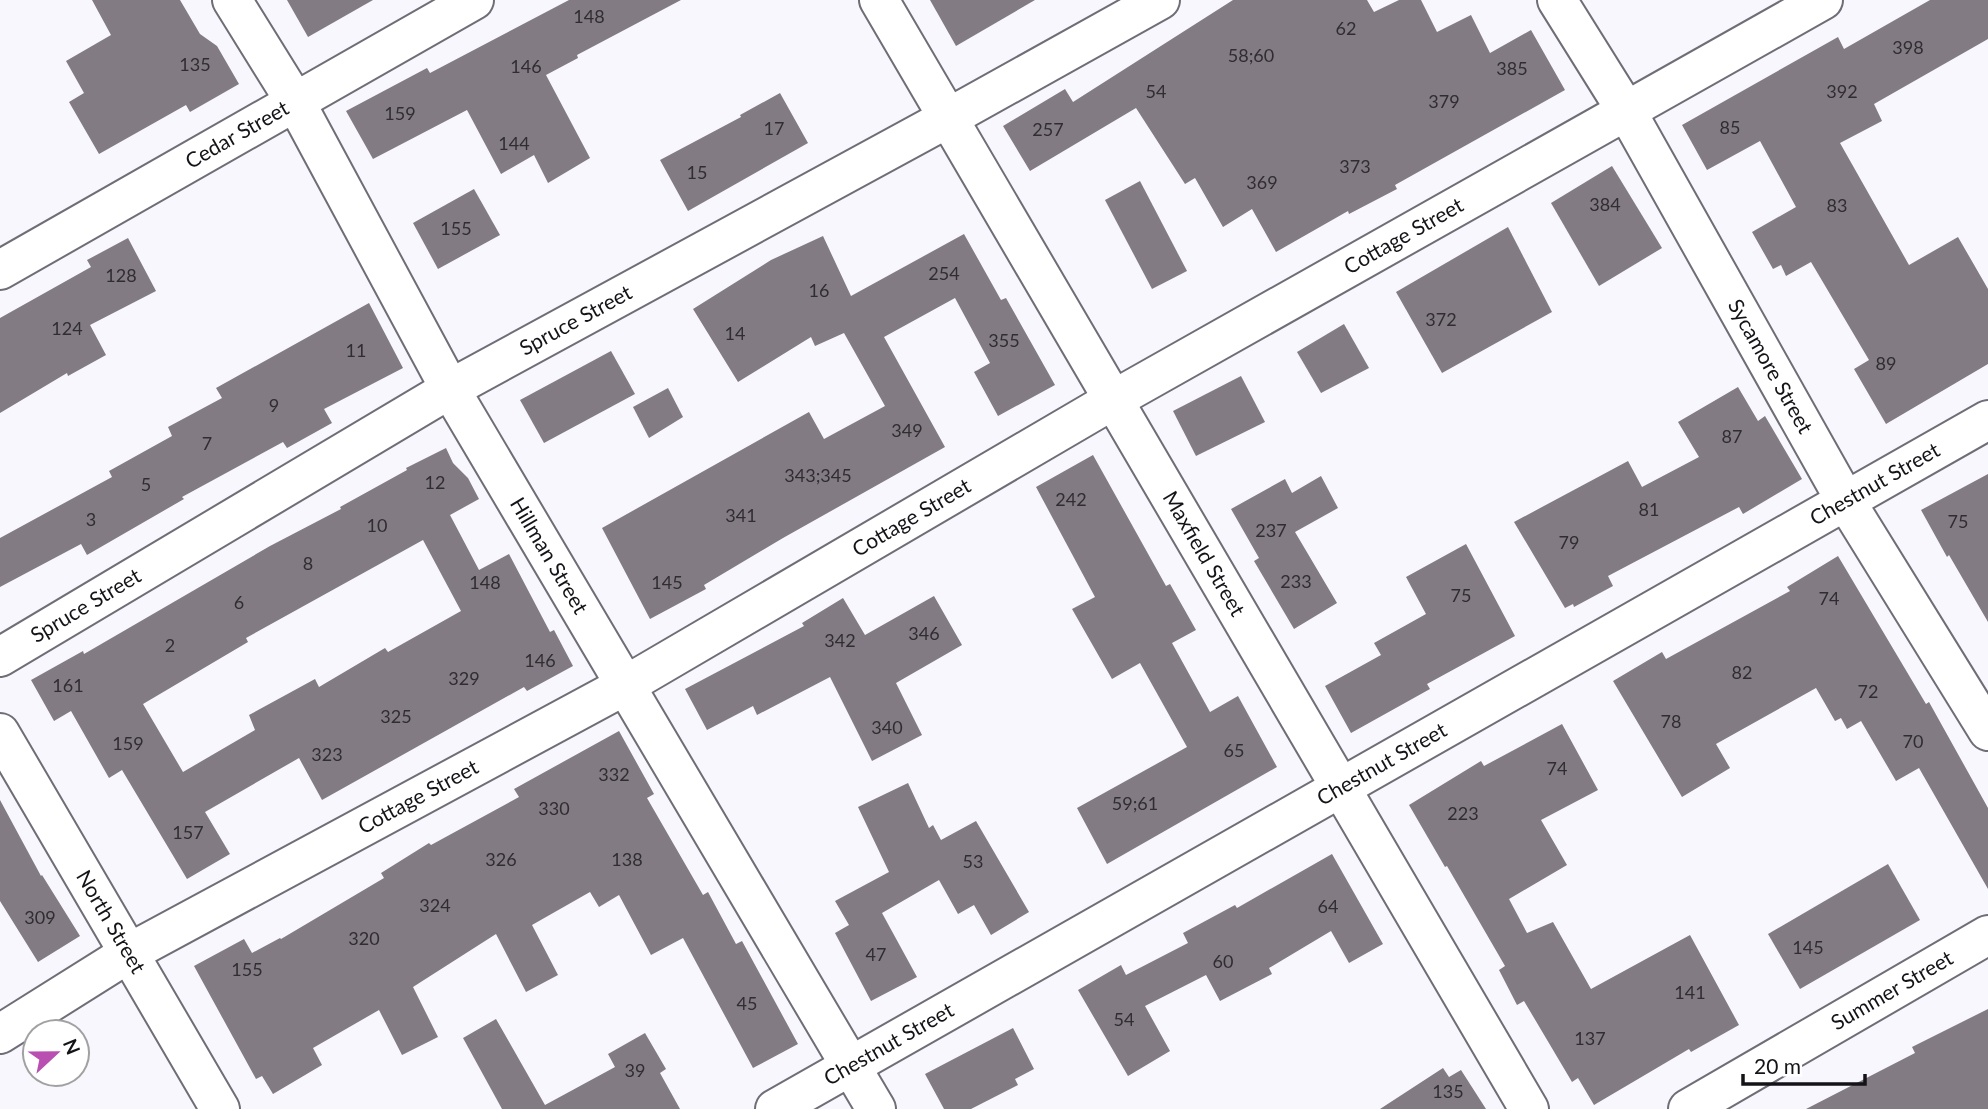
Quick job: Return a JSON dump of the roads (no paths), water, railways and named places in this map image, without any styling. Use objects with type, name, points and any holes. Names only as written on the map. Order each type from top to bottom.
[{"type":"street","name":"Hillman Street","points":[[232,0],[296,103],[450,389],[876,1109]]},
{"type":"street","name":"Cedar Street","points":[[0,270],[474,0]]},
{"type":"street","name":"Maxfield Street","points":[[879,0],[1529,1109]]},
{"type":"street","name":"Spruce Street","points":[[0,657],[450,389],[1160,0]]},
{"type":"street","name":"Sycamore Street","points":[[1557,0],[1627,112],[1845,500],[1988,731]]},
{"type":"street","name":"Cottage Street","points":[[0,1034],[129,953],[626,685],[1113,400],[1823,0]]},
{"type":"street","name":"Chestnut Street","points":[[775,1109],[1988,420]]},
{"type":"street","name":"North Street","points":[[0,733],[220,1109]]},
{"type":"street","name":"Summer Street","points":[[1688,1109],[1988,935]]}]
